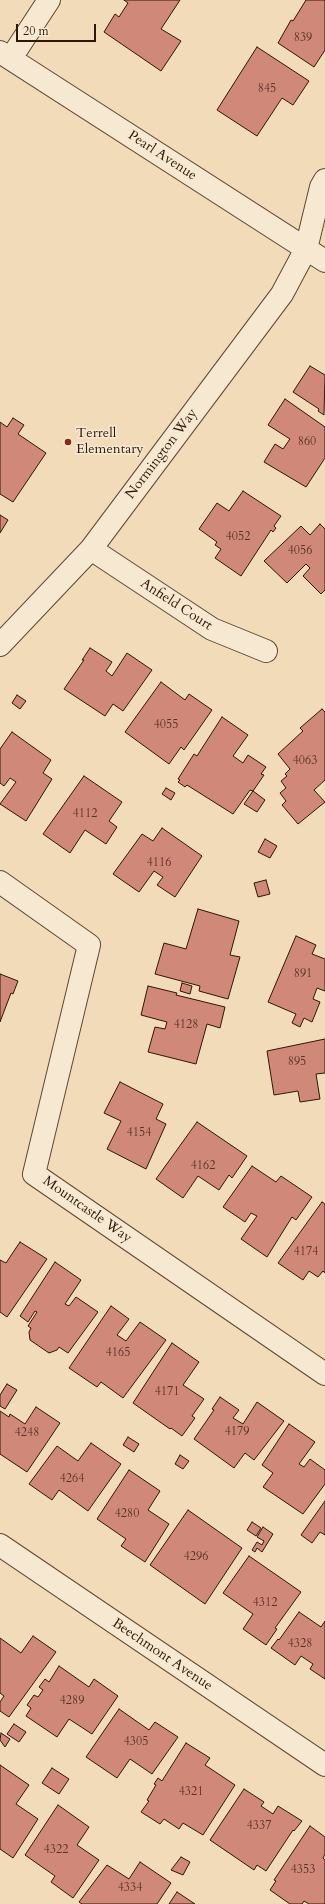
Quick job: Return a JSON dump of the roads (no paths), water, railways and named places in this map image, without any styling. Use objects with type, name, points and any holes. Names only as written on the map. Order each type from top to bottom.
[{"type":"street","points":[[5,55],[49,0]]},
{"type":"street","name":"Pearl Avenue","points":[[5,55],[325,261]]},
{"type":"street","name":"Normington Way","points":[[0,645],[91,549],[282,294],[306,249],[321,187],[325,180]]},
{"type":"street","name":"Anfield Court","points":[[91,549],[212,630],[266,651]]},
{"type":"street","name":"Mountcastle Way","points":[[0,882],[89,945],[34,1174],[325,1374]]},
{"type":"street","name":"Beechmont Avenue","points":[[0,1545],[325,1765]]},
{"type":"place","name":"Terrell Elementary","points":[[68,442]]}]
